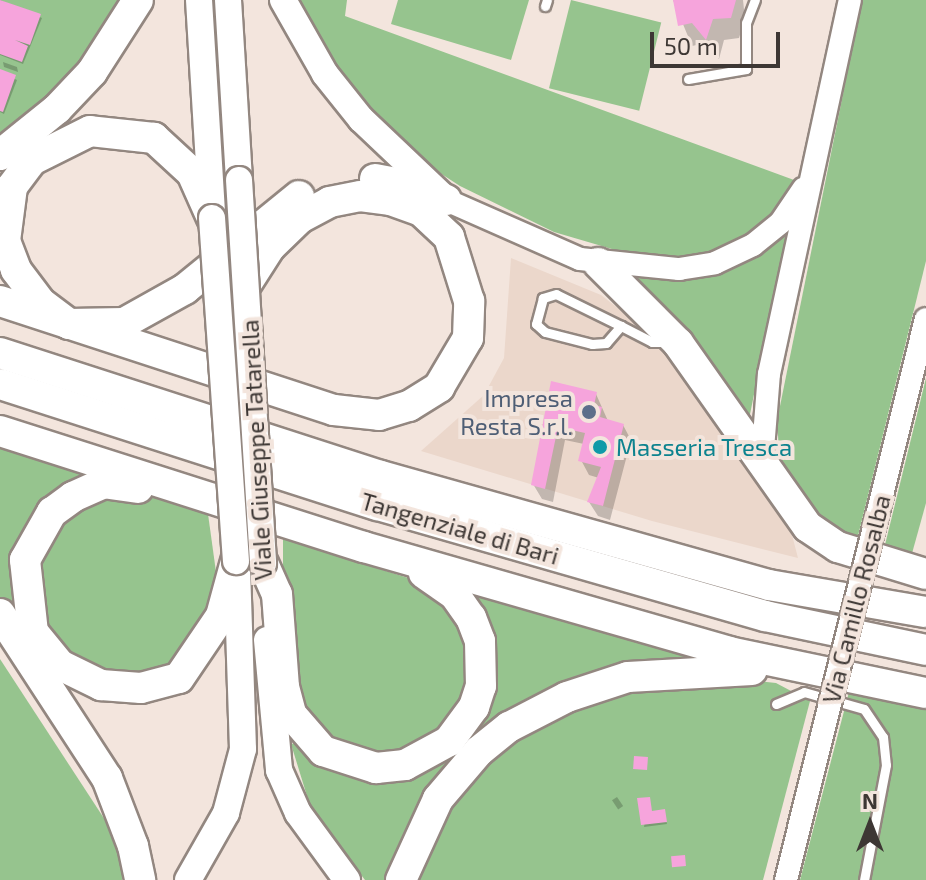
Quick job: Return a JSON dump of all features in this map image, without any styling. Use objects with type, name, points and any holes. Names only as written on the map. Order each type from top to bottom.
[{"type":"highway","points":[[0,155],[57,109],[92,72],[138,0]]},
{"type":"highway","points":[[212,218],[192,173],[154,138],[122,130],[90,131],[32,160],[12,187],[5,241],[16,270],[41,303],[69,324],[124,323],[156,309],[300,195],[324,183],[357,177],[391,181],[446,200]]},
{"type":"highway","points":[[0,301],[334,410],[379,415],[409,406],[439,387],[468,338],[469,301],[449,237],[421,211],[391,200],[360,196],[330,202],[300,218],[270,247],[247,283]]},
{"type":"highway","points":[[598,263],[678,343],[808,527],[838,547],[922,571]]},
{"type":"highway","name":"Tangenziale di Bari","points":[[0,353],[381,476],[769,585],[926,612]]},
{"type":"highway","name":"Tangenziale di Bari","points":[[0,384],[378,505],[765,616],[926,650]]},
{"type":"highway","points":[[0,431],[364,547],[807,671],[923,694]]},
{"type":"highway","points":[[207,498],[104,483],[52,512],[25,560],[33,632],[60,665],[101,685],[141,688],[179,678],[221,616],[250,562],[277,594],[284,687],[291,714],[323,751],[349,763],[405,765],[431,755],[463,726],[481,686],[480,641],[455,595],[433,576],[364,547]]},
{"type":"highway","points":[[0,614],[107,778],[133,846],[140,880]]},
{"type":"highway","points":[[401,880],[424,821],[459,772],[479,751],[536,711],[599,684],[661,671],[807,671]]},
{"type":"main road","name":"Viale Giuseppe Tatarella","points":[[199,0],[212,218],[250,562],[279,770],[298,813],[347,880]]},
{"type":"main road","name":"Viale Giuseppe Tatarella","points":[[188,880],[226,813],[243,749],[250,562],[247,283],[228,0]]},
{"type":"main road","points":[[283,0],[325,74],[361,119],[446,200]]},
{"type":"street","points":[[762,462],[769,374],[850,0]]},
{"type":"street","points":[[446,200],[505,229],[598,263],[679,269],[715,263],[753,245],[781,222],[810,178]]},
{"type":"street","name":"Via Camillo Rosalba","points":[[786,880],[926,319]]},
{"type":"lane","points":[[688,79],[746,69],[746,23],[755,0]]},
{"type":"lane","points":[[621,326],[606,343],[592,344],[536,324],[543,298],[556,294],[621,326],[652,342],[678,343]]},
{"type":"lane","points":[[776,704],[804,692],[864,709],[883,737],[886,765],[864,880]]},
{"type":"shaded area","name":"Impresa Resta S.r.l.","points":[[511,258],[601,295],[655,337],[791,531],[798,558],[652,521],[421,451],[484,395],[504,358]]},
{"type":"green space","points":[[0,0],[129,0],[97,51],[0,143]]},
{"type":"green space","points":[[289,0],[347,0],[345,16],[794,180],[790,194],[748,238],[705,258],[646,259],[554,232],[460,186],[423,162],[360,102]]},
{"type":"green space","points":[[398,0],[529,0],[511,60],[391,24]]},
{"type":"green space","points":[[571,0],[661,22],[639,111],[549,88]]},
{"type":"green space","points":[[862,0],[926,0],[926,261],[856,544],[817,521],[780,464],[777,421]]},
{"type":"green space","points":[[788,227],[748,424],[624,272],[665,277]]},
{"type":"green space","points":[[926,378],[926,503],[911,557],[883,553]]},
{"type":"green space","points":[[0,447],[95,476],[55,498],[21,628],[0,598]]},
{"type":"green space","points":[[143,493],[208,514],[220,601],[170,667],[136,681],[90,673],[42,631],[37,558],[70,511],[99,496]]},
{"type":"green space","points":[[283,539],[418,581],[447,597],[476,670],[449,728],[404,756],[352,756],[298,714],[283,592]]},
{"type":"green space","points":[[471,592],[706,659],[523,709],[394,880],[365,880],[311,809],[291,744],[301,742],[357,774],[475,725]]},
{"type":"green space","points":[[0,659],[124,849],[122,880],[0,880]]},
{"type":"green space","points":[[715,677],[776,683],[810,701],[763,880],[412,880],[442,811],[508,738],[633,684]]},
{"type":"green space","points":[[849,692],[926,710],[926,880],[800,880]]},
{"type":"building","points":[[0,0],[41,14],[30,45],[15,40],[28,46],[22,62],[0,54]]},
{"type":"building","points":[[673,0],[736,0],[731,18],[713,19],[706,40],[692,23],[678,26]]},
{"type":"building","points":[[0,69],[16,75],[3,112],[0,111]]},
{"type":"building","name":"Masseria Tresca","points":[[551,381],[597,392],[594,405],[602,407],[600,417],[624,424],[603,506],[587,502],[601,467],[578,461],[585,433],[558,427],[545,489],[531,485]]},
{"type":"building","points":[[634,756],[648,757],[647,770],[633,769]]},
{"type":"building","points":[[650,797],[652,811],[665,809],[667,822],[641,825],[637,798]]},
{"type":"building","points":[[685,855],[686,866],[672,867],[671,856]]},
{"type":"place","name":"Impresa Resta S.r.l.","points":[[589,412]]},
{"type":"place","name":"Masseria Tresca","points":[[600,447]]}]
